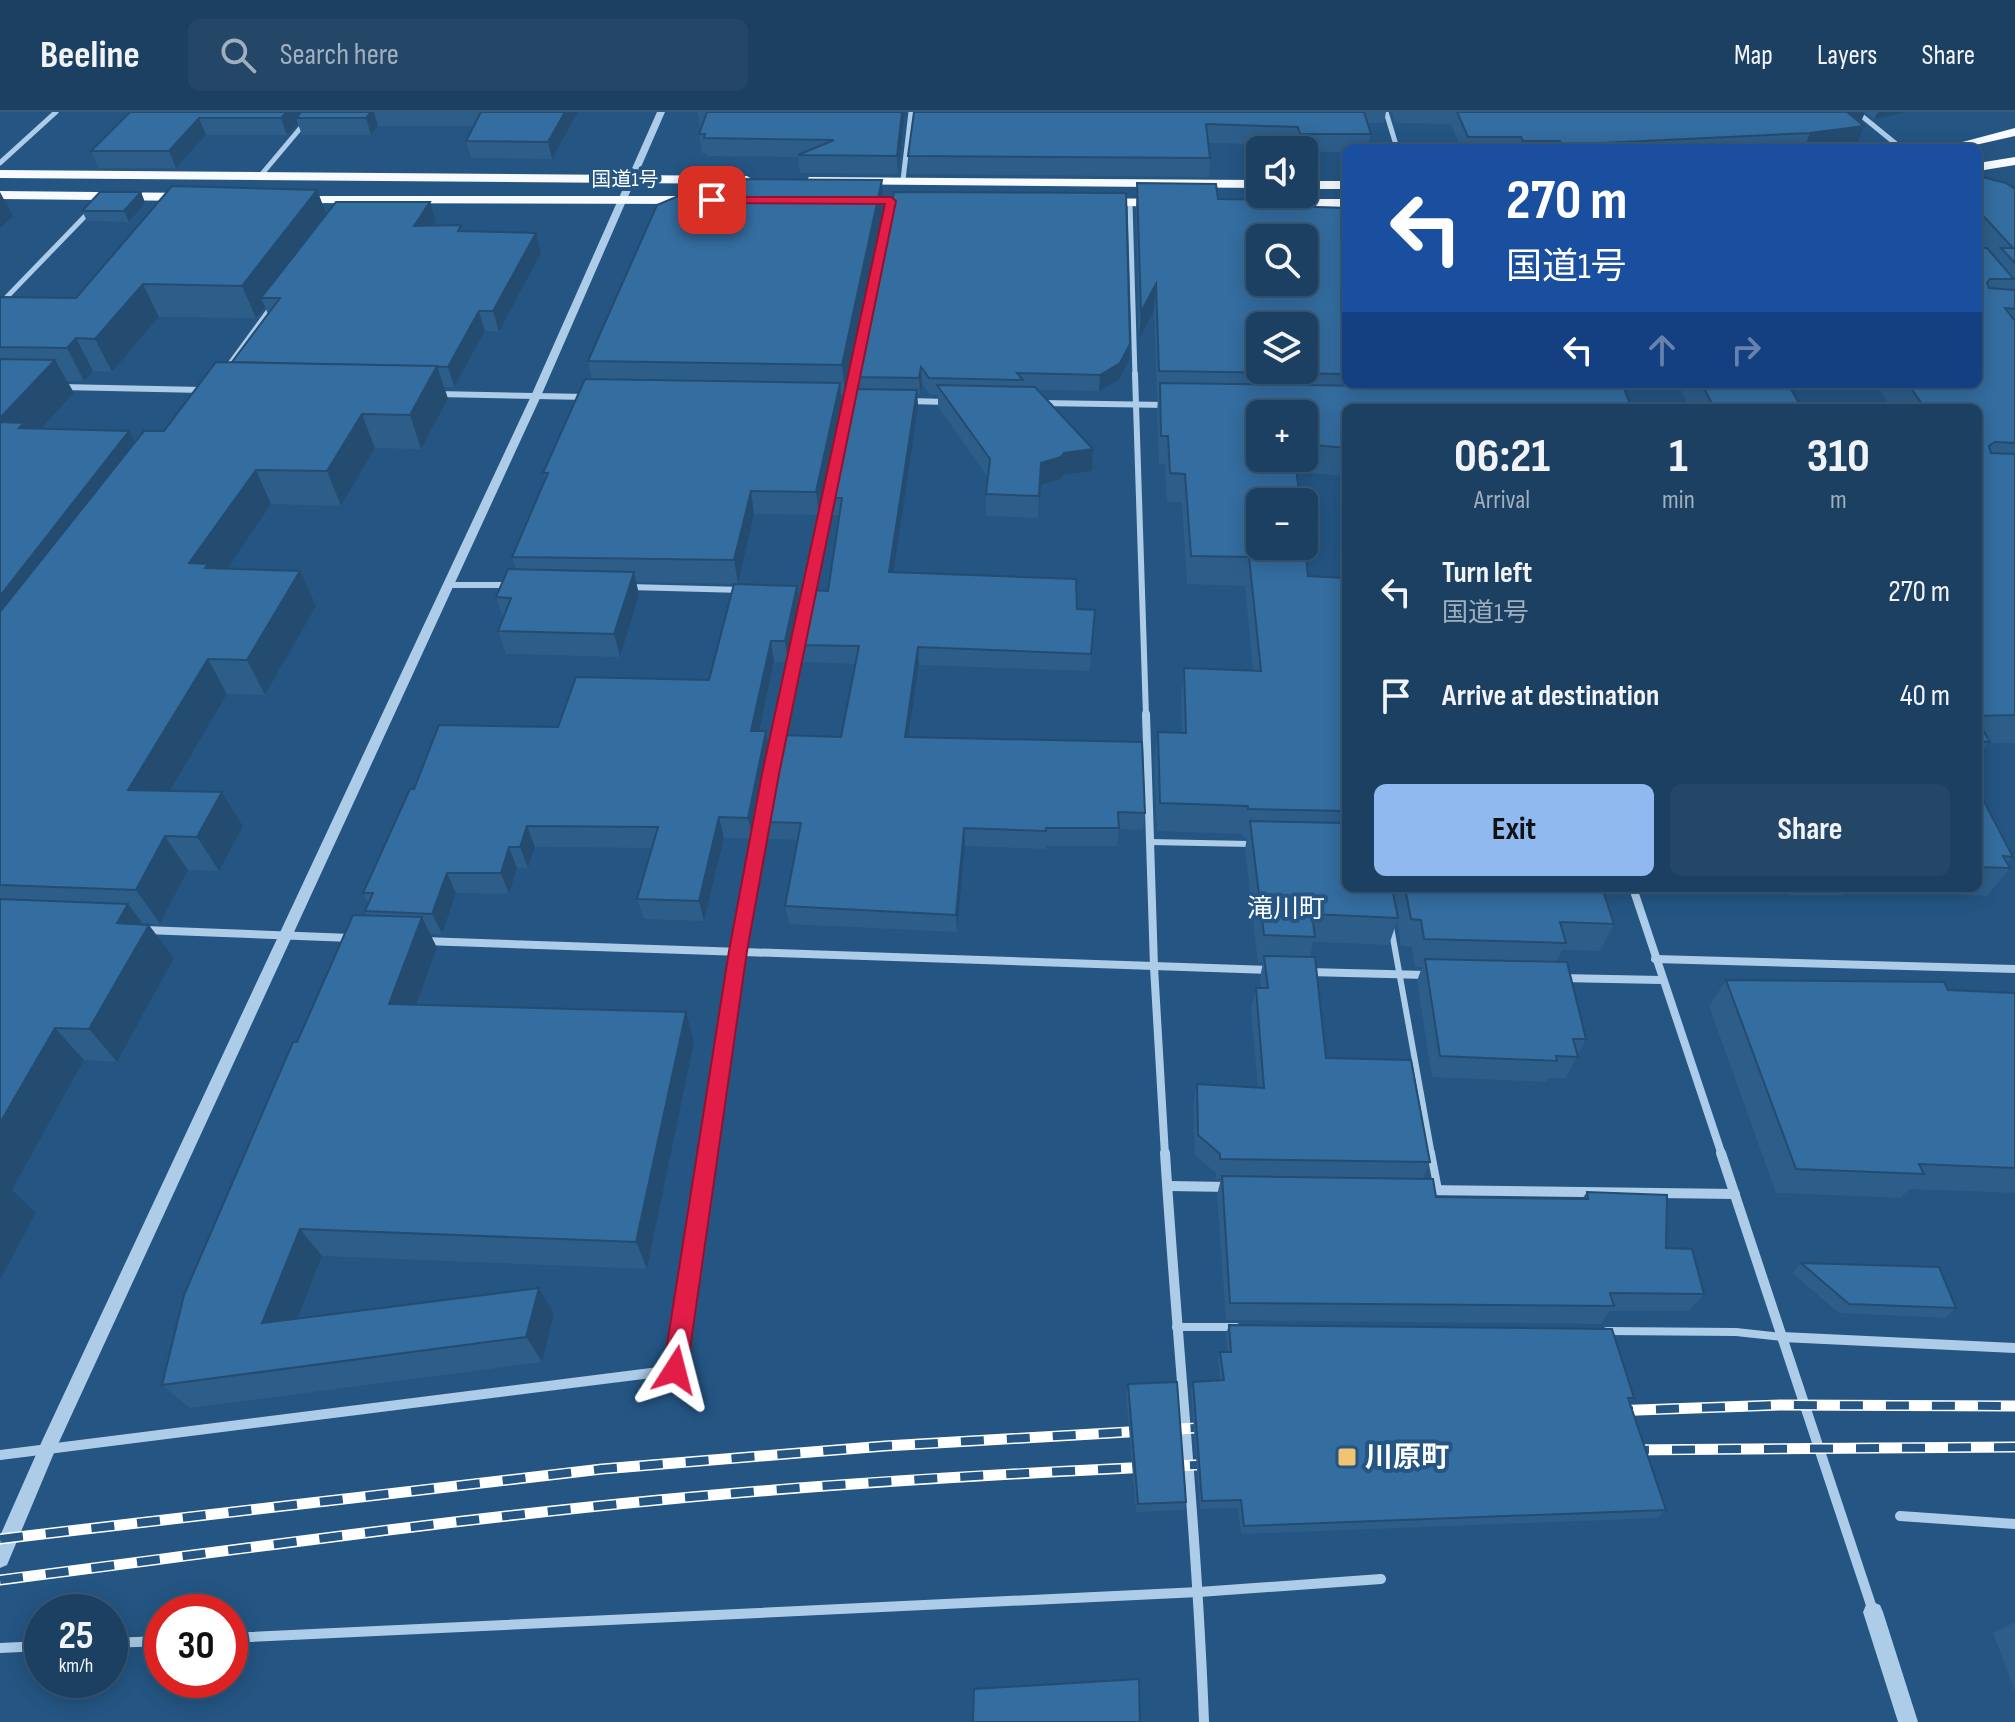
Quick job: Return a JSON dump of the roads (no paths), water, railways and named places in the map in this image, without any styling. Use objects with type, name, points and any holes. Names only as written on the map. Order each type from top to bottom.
[{"type":"highway","points":[[1963,144],[2015,132]]},
{"type":"highway","points":[[1982,166],[2015,161]]},
{"type":"highway","name":"国道1号","points":[[0,174],[760,180]]},
{"type":"highway","points":[[792,180],[1246,184]]},
{"type":"highway","points":[[1318,185],[1342,185]]},
{"type":"highway","points":[[0,195],[212,198]]},
{"type":"highway","name":"国道1号","points":[[274,198],[717,201]]},
{"type":"highway","points":[[875,201],[907,201]]},
{"type":"highway","points":[[1082,202],[1177,203]]},
{"type":"highway","points":[[1238,203],[1342,203]]},
{"type":"street","points":[[0,163],[56,112]]},
{"type":"street","points":[[261,175],[314,112]]},
{"type":"street","points":[[0,1558],[48,1447],[536,396],[661,112]]},
{"type":"street","points":[[903,180],[911,112]]},
{"type":"street","points":[[1386,112],[1396,144]]},
{"type":"street","points":[[1857,112],[1896,144]]},
{"type":"street","points":[[0,154],[10,154]]},
{"type":"street","points":[[0,304],[104,196]]},
{"type":"street","points":[[342,212],[352,199]]},
{"type":"street","points":[[867,400],[851,400],[891,201]]},
{"type":"street","points":[[1130,203],[1154,967],[1176,1327],[1199,1592],[1204,1722]]},
{"type":"street","points":[[219,377],[276,301]]},
{"type":"street","points":[[45,387],[210,390],[200,403]]},
{"type":"street","points":[[427,394],[599,397]]},
{"type":"street","points":[[899,401],[962,402]]},
{"type":"street","points":[[1026,403],[1182,405]]},
{"type":"street","points":[[0,1455],[675,1370],[738,951],[771,774],[834,478]]},
{"type":"street","points":[[448,585],[524,585]]},
{"type":"street","points":[[619,587],[746,590]]},
{"type":"street","points":[[793,592],[809,592]]},
{"type":"street","points":[[1634,892],[1908,1722]]},
{"type":"street","points":[[127,930],[364,939]]},
{"type":"street","points":[[410,940],[1277,971]]},
{"type":"street","points":[[1655,959],[2015,969]]},
{"type":"street","points":[[1292,971],[1430,975]]},
{"type":"street","points":[[1553,978],[1661,980]]},
{"type":"street","points":[[1168,1186],[1247,1187]]},
{"type":"street","points":[[1406,1189],[1735,1194]]},
{"type":"street","points":[[1782,1337],[2015,1348]]},
{"type":"street","points":[[1900,1516],[2015,1524]]},
{"type":"street","points":[[248,1637],[1199,1592],[1381,1579]]},
{"type":"street","points":[[0,1648],[24,1647]]},
{"type":"lane","points":[[1150,842],[1255,844]]},
{"type":"lane","points":[[1390,917],[1438,1190]]},
{"type":"lane","points":[[1176,1327],[1253,1328]]},
{"type":"lane","points":[[1596,1331],[1736,1332],[1782,1337]]},
{"type":"railway","points":[[1610,1411],[1781,1405],[2015,1406]]},
{"type":"railway","points":[[0,1539],[602,1469],[885,1446],[1214,1427]]},
{"type":"railway","points":[[1626,1450],[2015,1447]]},
{"type":"railway","points":[[0,1580],[412,1527],[659,1500],[938,1478],[1218,1464]]},
{"type":"place","name":"川原町","points":[[1347,1457]]},
{"type":"district","name":"滝川町","points":[[1286,909]]}]
